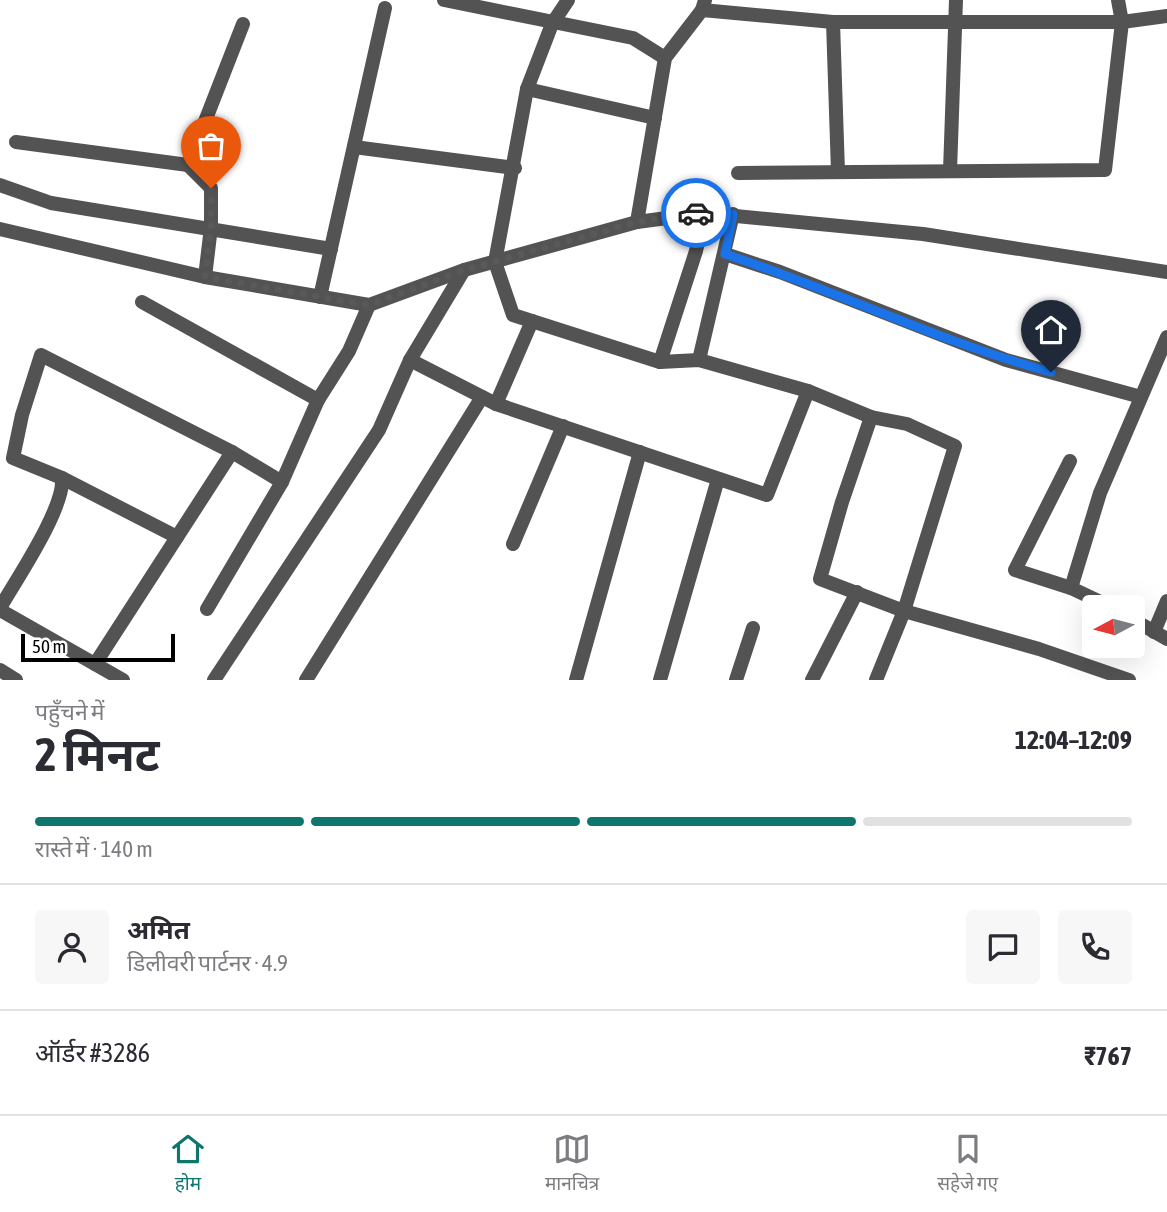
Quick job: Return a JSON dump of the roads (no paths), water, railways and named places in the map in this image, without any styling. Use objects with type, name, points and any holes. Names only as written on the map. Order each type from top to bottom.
[{"type":"street","points":[[443,0],[552,24],[633,38],[665,58]]},
{"type":"street","points":[[568,0],[552,24],[527,89],[515,168],[495,262],[513,315],[660,362],[699,360],[808,391],[871,417],[907,424],[955,446],[904,611],[876,680]]},
{"type":"street","points":[[950,172],[956,0]]},
{"type":"street","points":[[738,173],[1105,170],[1122,22],[1118,0]]},
{"type":"street","points":[[637,222],[665,58],[704,5],[833,22],[1122,22],[1167,16]]},
{"type":"street","points":[[320,297],[385,8]]},
{"type":"street","points":[[833,22],[838,172]]},
{"type":"street","points":[[188,165],[243,24]]},
{"type":"street","points":[[527,89],[655,118]]},
{"type":"street","points":[[16,142],[188,165],[211,188],[211,227],[205,277]]},
{"type":"street","points":[[354,147],[515,168]]},
{"type":"street","points":[[0,185],[51,202],[331,249]]},
{"type":"street","points":[[660,362],[696,251],[705,212]]},
{"type":"street","points":[[0,229],[205,277],[369,305],[464,270],[637,222],[705,212],[923,234],[1167,272]]},
{"type":"street","points":[[699,360],[733,214]]},
{"type":"street","points":[[725,254],[780,272],[1006,360],[1141,397]]},
{"type":"street","points":[[214,680],[379,430],[410,360],[464,270]]},
{"type":"street","points":[[142,302],[318,400]]},
{"type":"street","points":[[207,609],[282,482],[318,400],[349,351],[369,305]]},
{"type":"street","points":[[306,680],[489,400],[532,321]]},
{"type":"street","points":[[1071,588],[1100,493],[1167,337]]},
{"type":"street","points":[[177,537],[62,478],[13,458],[22,415],[41,355],[232,452],[282,482]]},
{"type":"street","points":[[410,360],[489,400],[767,495],[808,391]]},
{"type":"street","points":[[871,417],[842,502],[820,579],[904,611],[1039,649],[1129,680]]},
{"type":"street","points":[[513,544],[563,426]]},
{"type":"street","points":[[95,664],[232,452]]},
{"type":"street","points":[[576,680],[640,452]]},
{"type":"street","points":[[1070,461],[1015,570],[1086,595]]},
{"type":"street","points":[[62,478],[63,488],[55,509],[0,609],[123,680]]},
{"type":"street","points":[[660,680],[718,479]]},
{"type":"street","points":[[812,680],[857,592]]},
{"type":"street","points":[[1145,627],[1161,636],[1167,601]]},
{"type":"street","points":[[736,680],[753,628]]},
{"type":"street","points":[[0,670],[16,680]]}]
